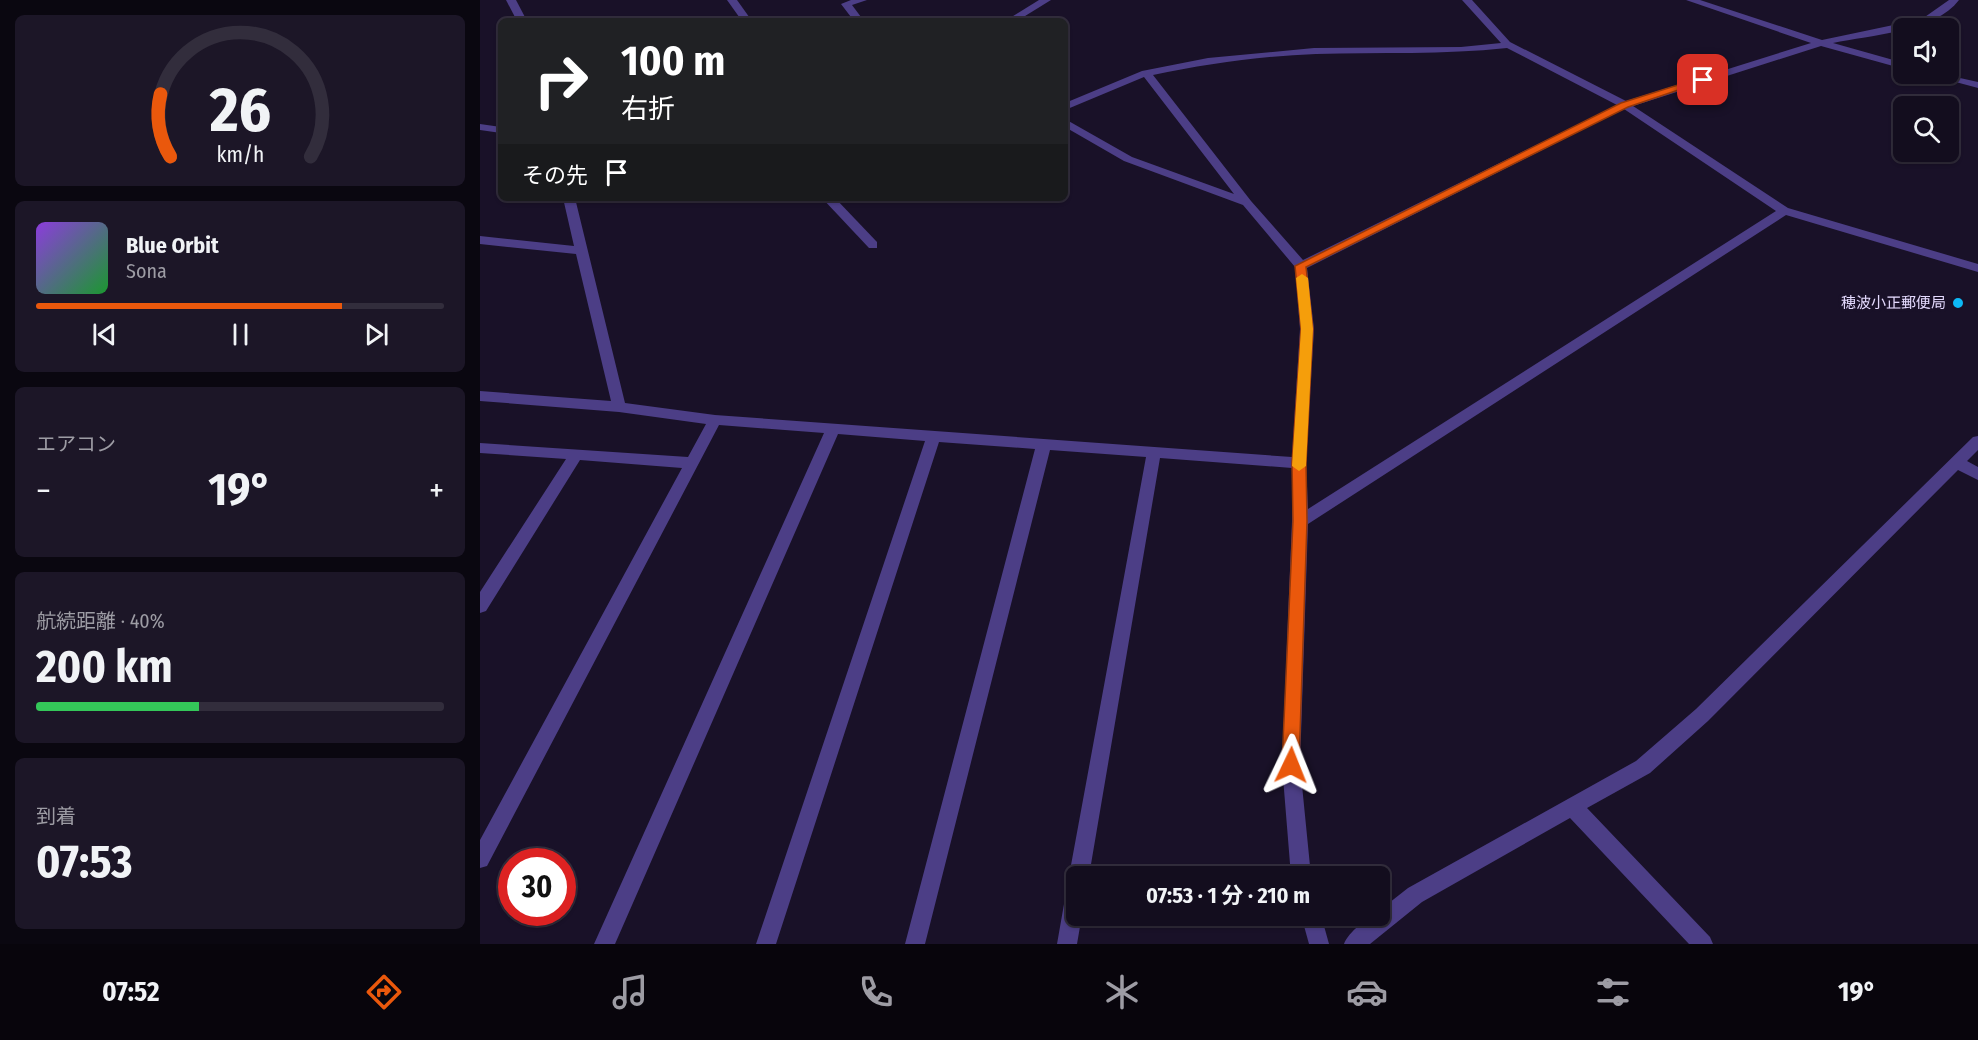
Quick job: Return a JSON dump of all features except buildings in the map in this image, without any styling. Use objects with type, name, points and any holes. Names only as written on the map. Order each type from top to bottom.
[{"type":"street","points":[[511,0],[520,18]]},
{"type":"street","points":[[732,0],[745,18]]},
{"type":"street","points":[[857,18],[846,4],[862,0]]},
{"type":"street","points":[[1016,18],[1046,0]]},
{"type":"street","points":[[1467,0],[1508,45],[1625,105],[1784,211],[1978,268]]},
{"type":"street","points":[[1691,0],[1821,43],[1893,63]]},
{"type":"street","points":[[1300,266],[1625,105],[1821,43],[1925,21],[1949,6],[1954,0]]},
{"type":"street","points":[[1068,106],[1146,73],[1247,56],[1324,51],[1461,50],[1508,45]]},
{"type":"street","points":[[1146,73],[1247,203],[1300,266],[1307,329],[1299,463],[1300,521],[1291,765],[1300,866]]},
{"type":"street","points":[[1959,81],[1978,85]]},
{"type":"street","points":[[1068,124],[1128,159],[1247,203]]},
{"type":"street","points":[[480,127],[498,130]]},
{"type":"street","points":[[570,201],[619,407]]},
{"type":"street","points":[[831,201],[873,245]]},
{"type":"street","points":[[1300,521],[1784,211]]},
{"type":"street","points":[[480,240],[582,251]]},
{"type":"street","points":[[480,396],[619,407],[715,420],[1299,463]]},
{"type":"street","points":[[480,859],[715,420]]},
{"type":"street","points":[[604,944],[832,429]]},
{"type":"street","points":[[766,944],[934,436]]},
{"type":"street","points":[[1354,944],[1415,895],[1643,768],[1702,715],[1978,441]]},
{"type":"street","points":[[915,944],[1044,444]]},
{"type":"street","points":[[480,448],[692,463]]},
{"type":"street","points":[[1081,866],[1154,452]]},
{"type":"street","points":[[480,606],[576,455]]},
{"type":"street","points":[[1957,462],[1978,474]]},
{"type":"street","points":[[1572,806],[1703,944]]},
{"type":"street","points":[[1067,944],[1070,926]]},
{"type":"street","points":[[1314,926],[1319,944]]},
{"type":"slow traffic","points":[[1299,466],[1307,329],[1302,278]]},
{"type":"place","name":"穂波小正郵便局","points":[[1958,303]]},
{"type":"route","points":[[1291,765],[1300,521],[1299,463],[1307,329],[1300,266],[1625,105],[1703,80]]}]
